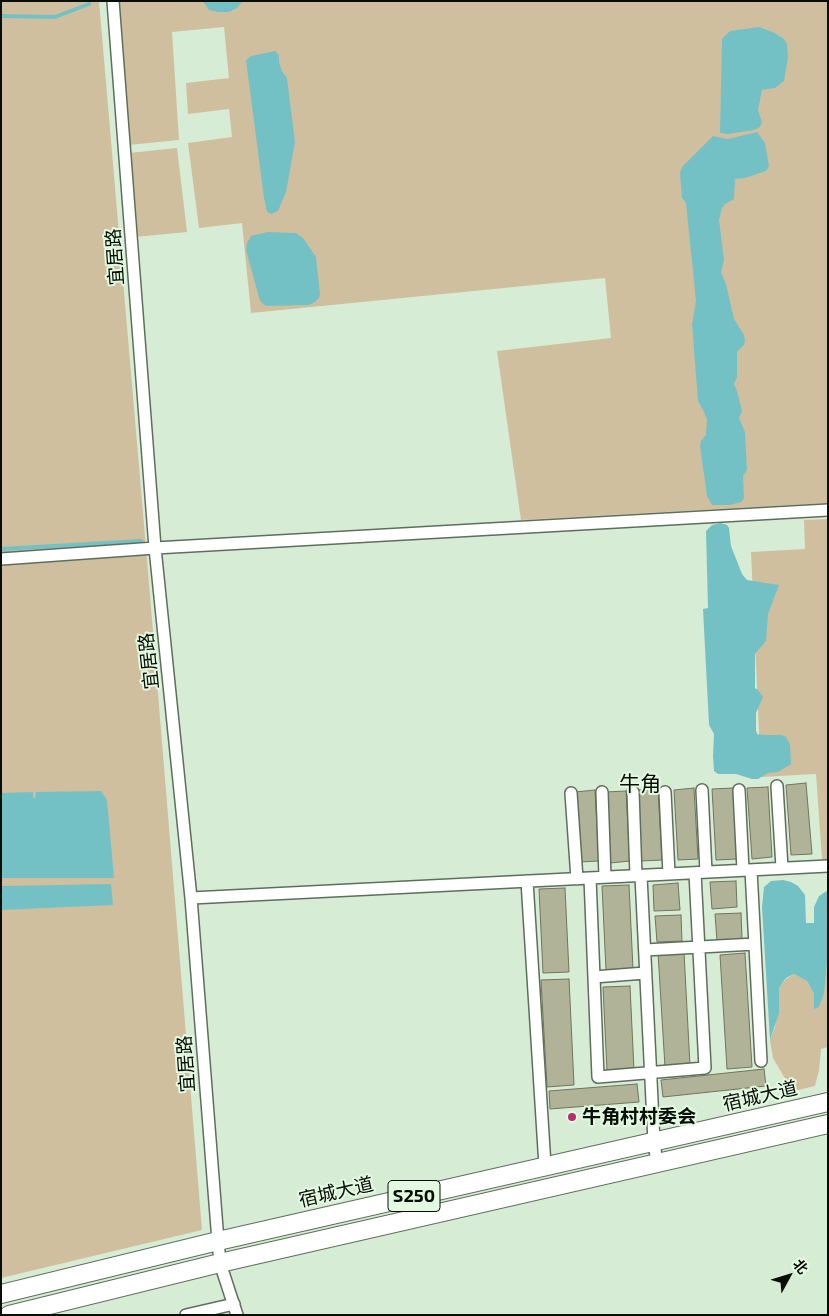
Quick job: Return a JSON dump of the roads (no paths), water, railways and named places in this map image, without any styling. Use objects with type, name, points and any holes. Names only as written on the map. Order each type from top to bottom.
[{"type":"main road","name":"宿城大道","points":[[1,1294],[218,1241],[828,1102]]},
{"type":"main road","name":"S250","points":[[9,1315],[220,1263],[828,1124]]},
{"type":"street","name":"宜居路","points":[[113,1],[155,548],[191,898],[220,1263],[235,1309]]},
{"type":"street","points":[[1,559],[155,548],[828,510]]},
{"type":"street","points":[[777,786],[782,868]]},
{"type":"street","points":[[590,878],[598,1077],[705,1068],[699,947],[702,790]]},
{"type":"street","points":[[739,790],[755,944],[761,1061]]},
{"type":"street","points":[[602,792],[605,877]]},
{"type":"street","points":[[633,792],[645,950],[650,1073],[657,1164]]},
{"type":"street","points":[[665,792],[669,874]]},
{"type":"street","points":[[571,793],[577,879]]},
{"type":"street","points":[[191,898],[828,866]]},
{"type":"street","points":[[527,881],[545,1166]]},
{"type":"street","points":[[645,950],[755,944]]},
{"type":"street","points":[[594,977],[645,973]]},
{"type":"street","points":[[186,1315],[235,1309]]},
{"type":"water","points":[[203,1],[243,1],[237,8],[229,12],[218,12],[209,10]]},
{"type":"water","points":[[759,27],[773,32],[784,39],[787,44],[788,57],[784,81],[775,88],[762,90],[758,110],[762,122],[760,127],[754,130],[728,134],[720,133],[722,39],[730,31]]},
{"type":"water","points":[[275,51],[279,55],[282,71],[287,78],[295,142],[286,192],[278,211],[271,214],[267,212],[264,198],[246,60],[251,56]]},
{"type":"water","points":[[757,132],[765,143],[769,166],[766,171],[745,178],[735,179],[734,199],[722,208],[719,220],[724,260],[721,272],[726,284],[734,319],[744,335],[745,341],[744,345],[737,352],[737,377],[734,384],[742,411],[739,418],[745,432],[747,470],[743,476],[744,498],[741,502],[730,505],[712,505],[707,496],[700,446],[701,441],[706,435],[707,419],[698,401],[692,324],[696,301],[686,203],[682,198],[680,173],[682,167],[713,136],[728,139]]},
{"type":"water","points":[[268,232],[296,233],[303,238],[316,257],[320,294],[315,302],[309,305],[266,306],[260,301],[246,250],[251,236]]},
{"type":"water","points":[[721,523],[729,528],[731,546],[742,574],[747,580],[779,585],[768,614],[766,641],[755,654],[755,688],[763,697],[756,713],[756,730],[757,734],[782,735],[786,737],[790,744],[791,764],[778,772],[768,773],[758,779],[736,774],[718,774],[714,771],[714,734],[709,725],[703,609],[708,608],[706,531],[712,525]]},
{"type":"water","points":[[101,791],[107,800],[114,878],[1,878],[1,793],[33,792],[33,798],[35,798],[36,792]]},
{"type":"water","points":[[783,880],[798,886],[805,895],[806,923],[814,923],[814,907],[819,896],[828,890],[828,955],[824,993],[819,1007],[814,1009],[814,994],[807,981],[794,974],[786,978],[779,988],[779,1013],[770,1040],[762,907],[764,887],[771,881]]},
{"type":"water","points":[[111,884],[113,905],[1,910],[1,886]]},
{"type":"waterway","points":[[1,16],[55,17],[89,4]]},
{"type":"waterway","points":[[1,549],[141,541]]},
{"type":"place","name":"牛角村村委会","points":[[572,1117]]},
{"type":"district","name":"牛角","points":[[640,784]]}]
